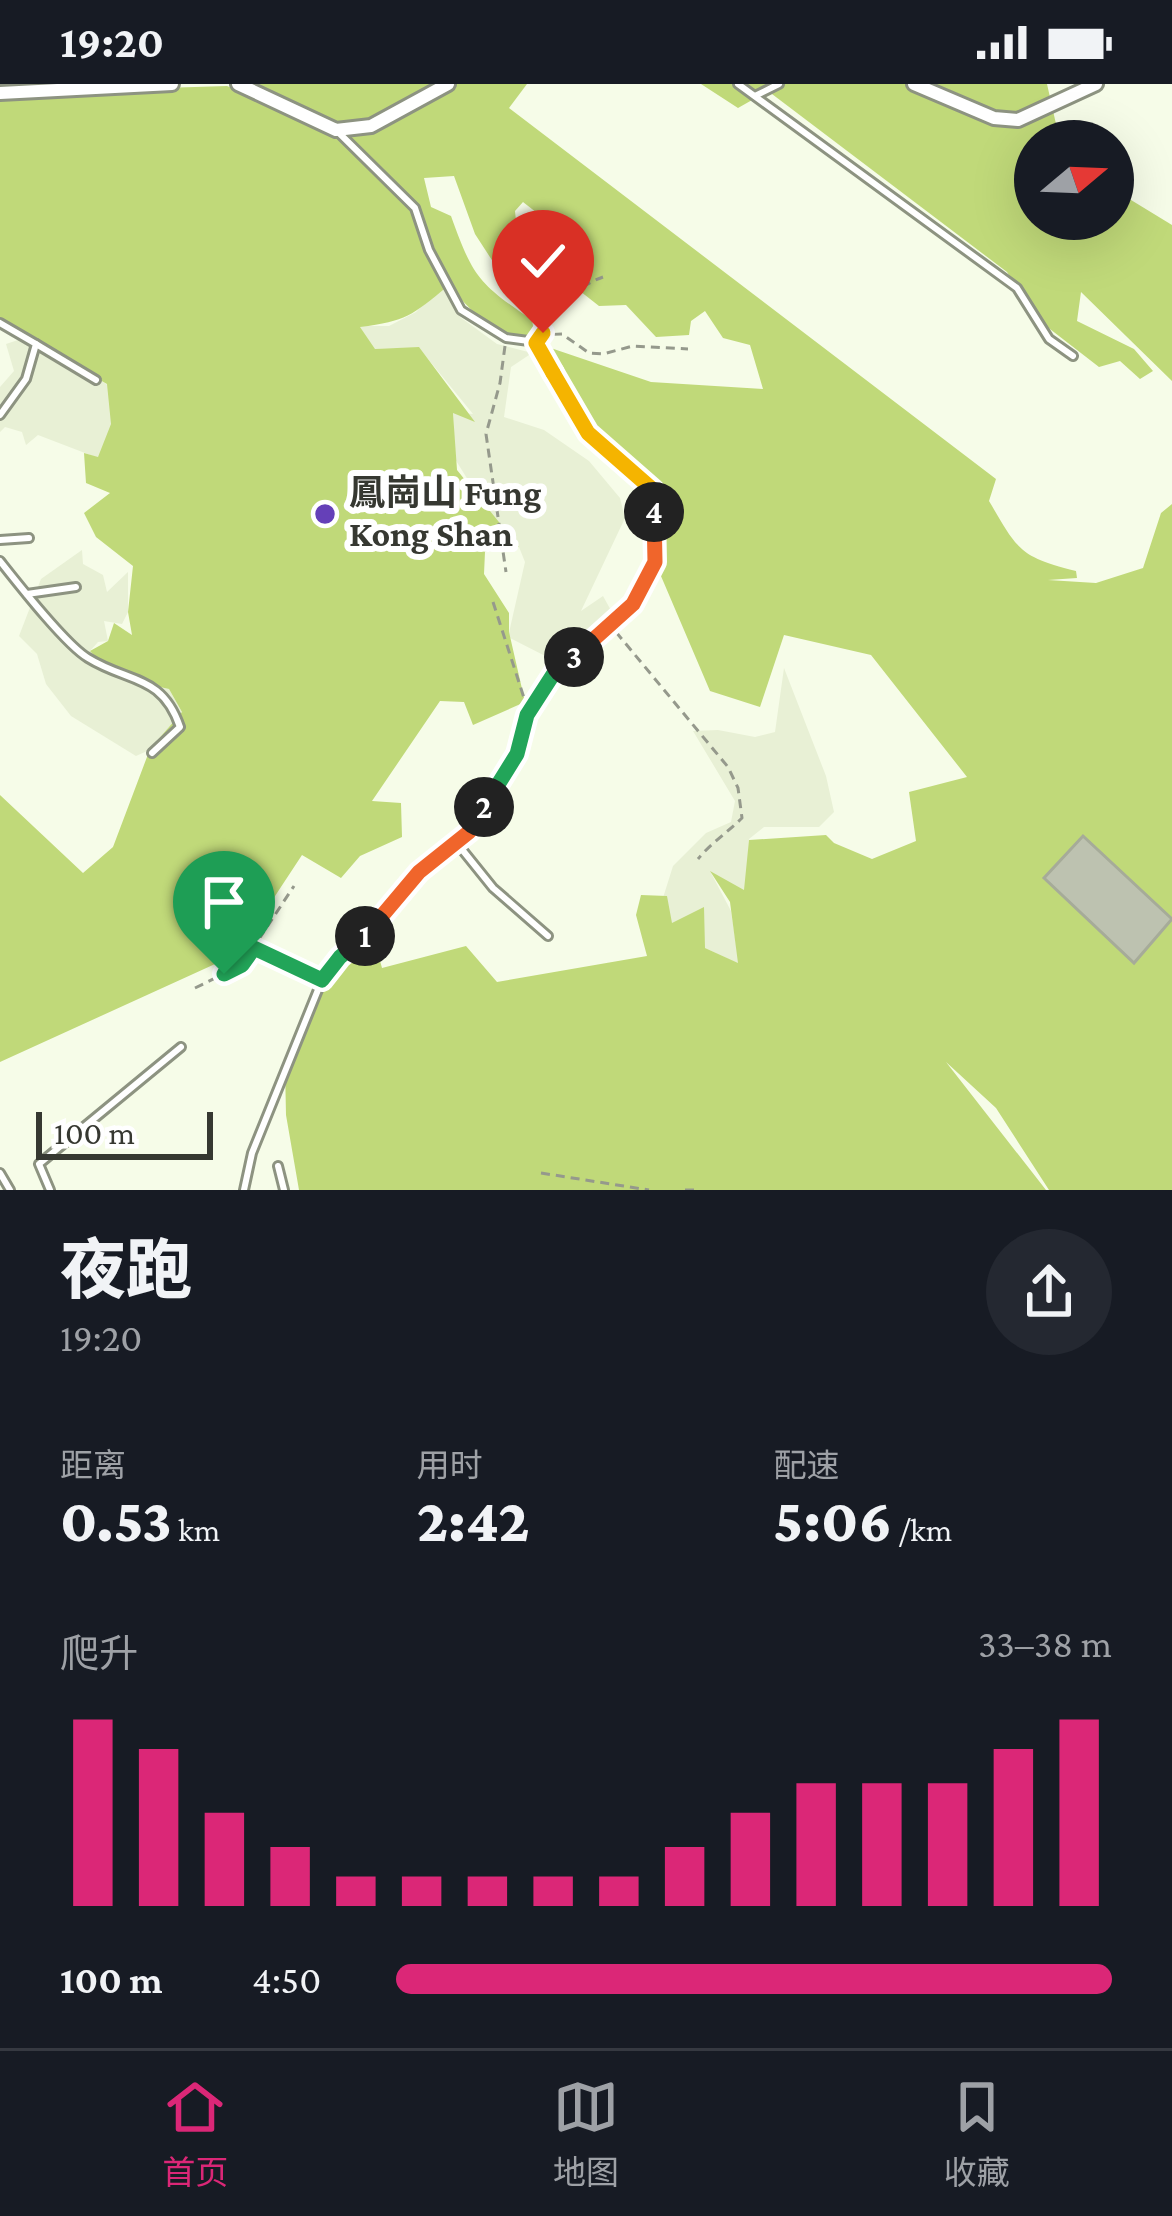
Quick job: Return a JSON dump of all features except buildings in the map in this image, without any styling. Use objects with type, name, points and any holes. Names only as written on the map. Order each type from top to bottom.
[{"type":"street","points":[[0,93],[172,84]]},
{"type":"street","points":[[238,84],[336,130],[371,127],[448,84]]},
{"type":"street","points":[[914,84],[994,118],[1018,120],[1096,84]]},
{"type":"lane","points":[[738,84],[1017,288],[1049,339],[1073,356]]},
{"type":"lane","points":[[755,97],[779,84]]},
{"type":"lane","points":[[244,1190],[252,1153],[322,980],[340,957],[376,927],[419,872],[469,832],[517,754],[527,715],[556,670],[633,604],[655,562],[653,490],[588,433],[536,343],[506,338],[461,310],[429,250],[415,208],[336,130]]},
{"type":"lane","points":[[0,323],[96,380]]},
{"type":"lane","points":[[0,415],[26,379],[36,344]]},
{"type":"lane","points":[[0,540],[29,538]]},
{"type":"lane","points":[[0,561],[86,658],[145,680],[173,706],[181,728],[152,753]]},
{"type":"lane","points":[[27,594],[76,587]]},
{"type":"lane","points":[[456,842],[493,888],[548,936]]},
{"type":"lane","points":[[254,948],[322,980]]},
{"type":"lane","points":[[50,1190],[39,1165],[181,1047]]},
{"type":"lane","points":[[278,1166],[284,1190]]},
{"type":"lane","points":[[0,1173],[10,1190]]},
{"type":"path","points":[[536,343],[549,317],[566,300],[603,277]]},
{"type":"path","points":[[543,333],[562,334],[589,352],[603,355],[633,346],[688,349]]},
{"type":"path","points":[[506,338],[486,434],[506,572]]},
{"type":"path","points":[[493,602],[527,715]]},
{"type":"path","points":[[611,626],[728,767],[738,788],[742,818],[715,838],[698,859]]},
{"type":"path","points":[[195,988],[242,965],[294,886]]},
{"type":"path","points":[[541,1173],[649,1190]]},
{"type":"path","points":[[686,1190],[700,1190]]},
{"type":"shaded area","points":[[441,285],[460,317],[497,344],[532,353],[511,367],[504,417],[544,430],[589,461],[620,498],[625,518],[581,611],[603,596],[613,614],[557,662],[508,637],[525,562],[455,459],[453,412],[473,414],[419,348],[374,349],[359,326],[389,326],[416,312]]},
{"type":"shaded area","points":[[30,336],[111,387],[111,431],[98,458],[38,435],[26,445],[22,432],[5,427],[0,432],[0,387],[14,371],[6,344]]},
{"type":"shaded area","points":[[82,550],[83,564],[103,575],[107,592],[128,572],[128,612],[122,624],[104,621],[108,641],[98,642],[90,651],[114,677],[169,689],[182,712],[165,743],[136,756],[71,716],[46,684],[37,654],[19,636],[41,579]]},
{"type":"shaded area","points":[[784,668],[826,776],[834,812],[819,827],[764,827],[749,839],[747,893],[711,873],[731,911],[739,964],[705,948],[672,923],[662,901],[673,866],[706,833],[731,822],[735,801],[693,731],[755,737],[775,732]]},
{"type":"green space","points":[[246,84],[527,84],[509,108],[996,479],[989,501],[1014,541],[1031,556],[1076,571],[1077,578],[1048,580],[1096,583],[1143,568],[1161,513],[1172,504],[1172,1190],[1049,1190],[996,1108],[946,1062],[1046,1190],[299,1190],[286,1115],[285,1067],[327,975],[372,931],[382,968],[466,946],[497,982],[647,956],[636,915],[641,895],[667,896],[672,923],[704,907],[705,948],[738,963],[730,902],[710,871],[744,890],[749,840],[826,835],[872,859],[916,841],[909,792],[967,777],[871,655],[784,635],[760,707],[710,691],[655,562],[653,490],[580,418],[536,343],[494,333],[448,286],[408,315],[360,327],[375,349],[419,347],[475,422],[453,413],[457,470],[519,547],[485,552],[484,574],[509,613],[525,702],[473,725],[464,702],[440,701],[372,801],[401,803],[402,837],[360,856],[341,878],[302,855],[237,954],[0,1062],[0,795],[83,873],[113,847],[150,749],[182,712],[169,689],[114,677],[90,651],[108,641],[114,623],[132,635],[128,612],[133,566],[96,537],[84,513],[110,493],[86,483],[84,453],[98,457],[111,424],[107,384],[0,323],[0,93],[227,86],[273,104]],"holes":[[[454,176],[475,234],[499,271],[520,260],[515,211],[523,202],[555,227],[571,284],[599,306],[626,305],[656,337],[689,335],[691,321],[705,311],[723,338],[750,345],[763,389],[651,382],[536,343],[532,320],[480,277],[451,216],[431,207],[424,178]]]},
{"type":"green space","points":[[701,84],[1047,84],[1055,120],[1014,120],[1014,240],[1134,240],[1134,202],[1172,225],[1172,381],[1081,292],[1077,321],[1134,349],[1153,371],[1140,379],[1120,361],[1099,367],[1037,319],[1007,272],[768,91],[738,108]]},
{"type":"place","name":"鳳崗山 Fung Kong Shan","points":[[325,514]]},
{"type":"route","points":[[224,974],[242,965],[254,948],[322,980],[340,957],[376,927],[419,872],[469,832],[517,754],[527,715],[556,670],[633,604],[655,562],[653,490],[588,433],[536,343],[543,333]]}]
